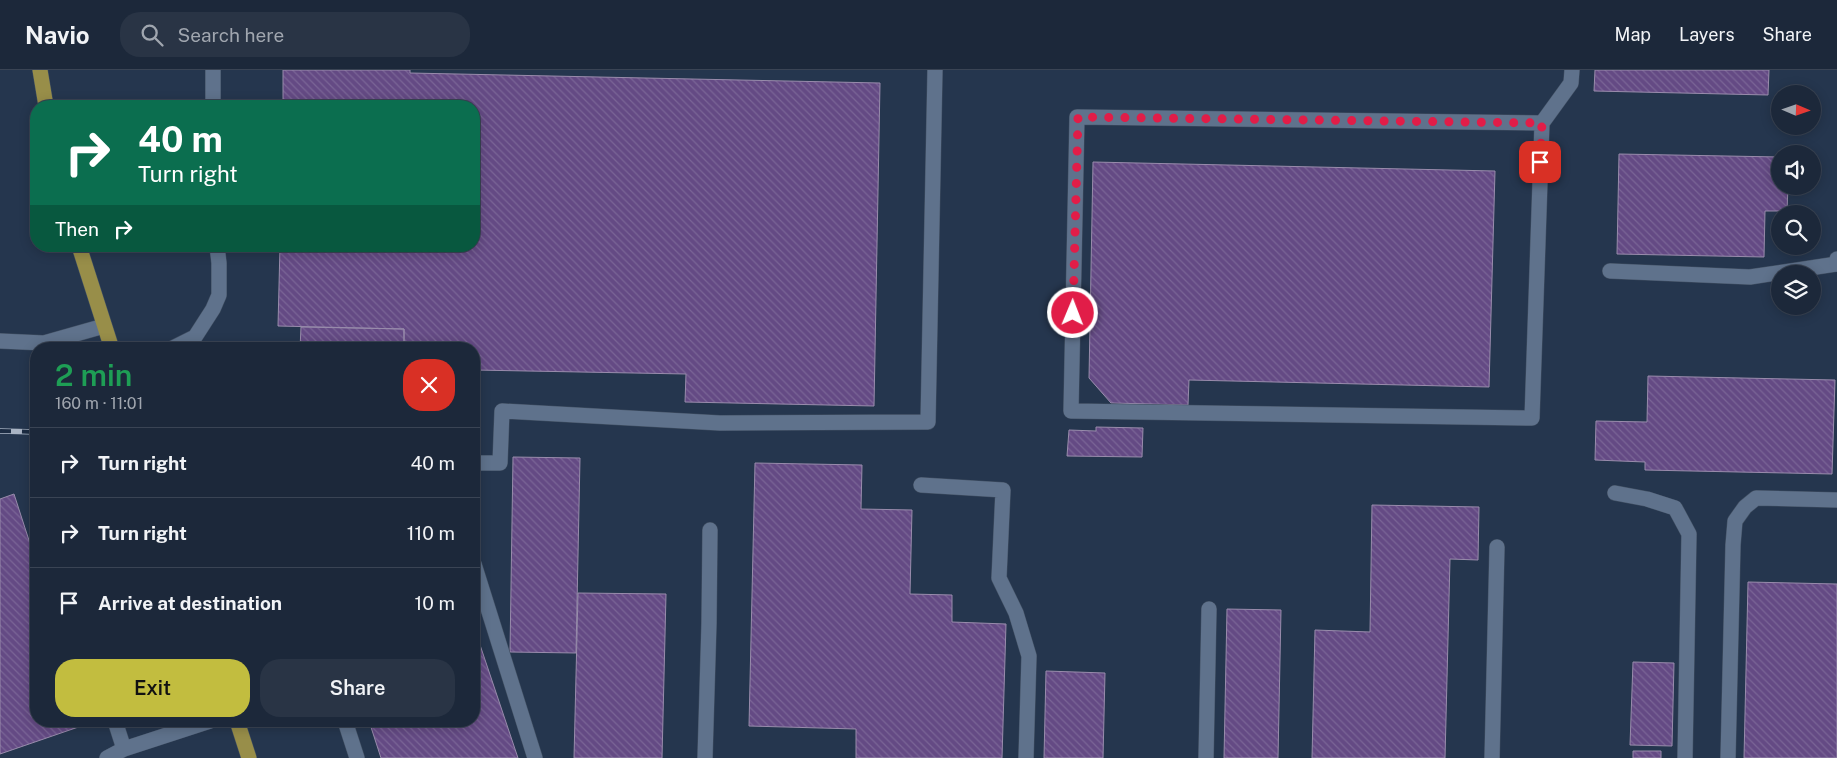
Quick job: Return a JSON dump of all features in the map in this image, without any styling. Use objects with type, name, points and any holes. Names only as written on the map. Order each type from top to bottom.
[{"type":"main road","points":[[40,70],[45,100]]},
{"type":"main road","points":[[80,252],[110,342]]},
{"type":"main road","points":[[239,727],[249,758]]},
{"type":"street","points":[[213,70],[213,100]]},
{"type":"street","points":[[480,463],[500,463],[502,411],[720,423],[928,422],[935,70]]},
{"type":"street","points":[[1542,123],[1078,117],[1071,411],[1532,418],[1542,123],[1571,84],[1572,70]]},
{"type":"street","points":[[184,342],[195,336],[213,309],[219,295],[220,263],[218,252]]},
{"type":"street","points":[[1610,271],[1750,276],[1837,264],[1837,259]]},
{"type":"street","points":[[48,342],[104,326]]},
{"type":"street","points":[[0,341],[30,342]]},
{"type":"street","points":[[921,485],[1003,490],[999,578],[1016,613],[1029,656],[1026,758]]},
{"type":"street","points":[[1614,493],[1647,499],[1675,508],[1689,534],[1685,758]]},
{"type":"street","points":[[1728,758],[1735,521],[1745,507],[1756,498],[1837,500]]},
{"type":"street","points":[[704,758],[710,530]]},
{"type":"street","points":[[1492,758],[1497,547]]},
{"type":"street","points":[[480,583],[535,758]]},
{"type":"street","points":[[1206,758],[1209,609]]},
{"type":"street","points":[[117,727],[124,748]]},
{"type":"street","points":[[107,758],[124,748],[191,727]]},
{"type":"street","points":[[347,727],[357,758]]},
{"type":"building","points":[[283,70],[410,70],[410,73],[880,83],[874,406],[685,402],[686,374],[480,370],[480,342],[404,342],[404,329],[278,326],[280,252],[480,252],[480,100],[283,100]]},
{"type":"building","points":[[1595,70],[1769,70],[1768,95],[1594,91]]},
{"type":"building","points":[[1619,154],[1771,157],[1771,195],[1788,195],[1787,205],[1771,205],[1771,211],[1765,211],[1764,257],[1617,254]]},
{"type":"building","points":[[1093,162],[1495,171],[1489,387],[1189,380],[1188,405],[1111,403],[1089,378]]},
{"type":"building","points":[[301,327],[404,329],[404,342],[300,342]]},
{"type":"building","points":[[1648,376],[1835,380],[1832,474],[1645,470],[1645,462],[1595,460],[1596,421],[1647,422]]},
{"type":"building","points":[[1096,427],[1143,428],[1142,457],[1067,456],[1069,430],[1096,431]]},
{"type":"building","points":[[513,457],[580,458],[576,653],[510,652]]},
{"type":"building","points":[[755,463],[862,465],[861,509],[912,510],[910,594],[952,595],[952,622],[1006,624],[1002,758],[856,758],[856,729],[749,726]]},
{"type":"building","points":[[14,494],[30,543],[30,727],[78,727],[0,754],[0,499]]},
{"type":"building","points":[[1372,505],[1479,507],[1478,560],[1450,559],[1445,758],[1312,758],[1315,630],[1370,632]]},
{"type":"building","points":[[1748,582],[1837,584],[1837,758],[1744,758]]},
{"type":"building","points":[[578,593],[666,594],[662,758],[574,758]]},
{"type":"building","points":[[1227,609],[1281,610],[1278,758],[1224,758]]},
{"type":"building","points":[[480,645],[518,758],[381,758],[371,727],[480,727]]},
{"type":"building","points":[[1633,662],[1674,663],[1672,746],[1630,745]]},
{"type":"building","points":[[1046,671],[1105,673],[1103,758],[1044,758]]},
{"type":"building","points":[[1633,751],[1661,751],[1661,758],[1633,758]]},
{"type":"railway","points":[[0,431],[30,432]]},
{"type":"route","points":[[1073,313],[1078,117],[1542,123],[1540,162]]}]
